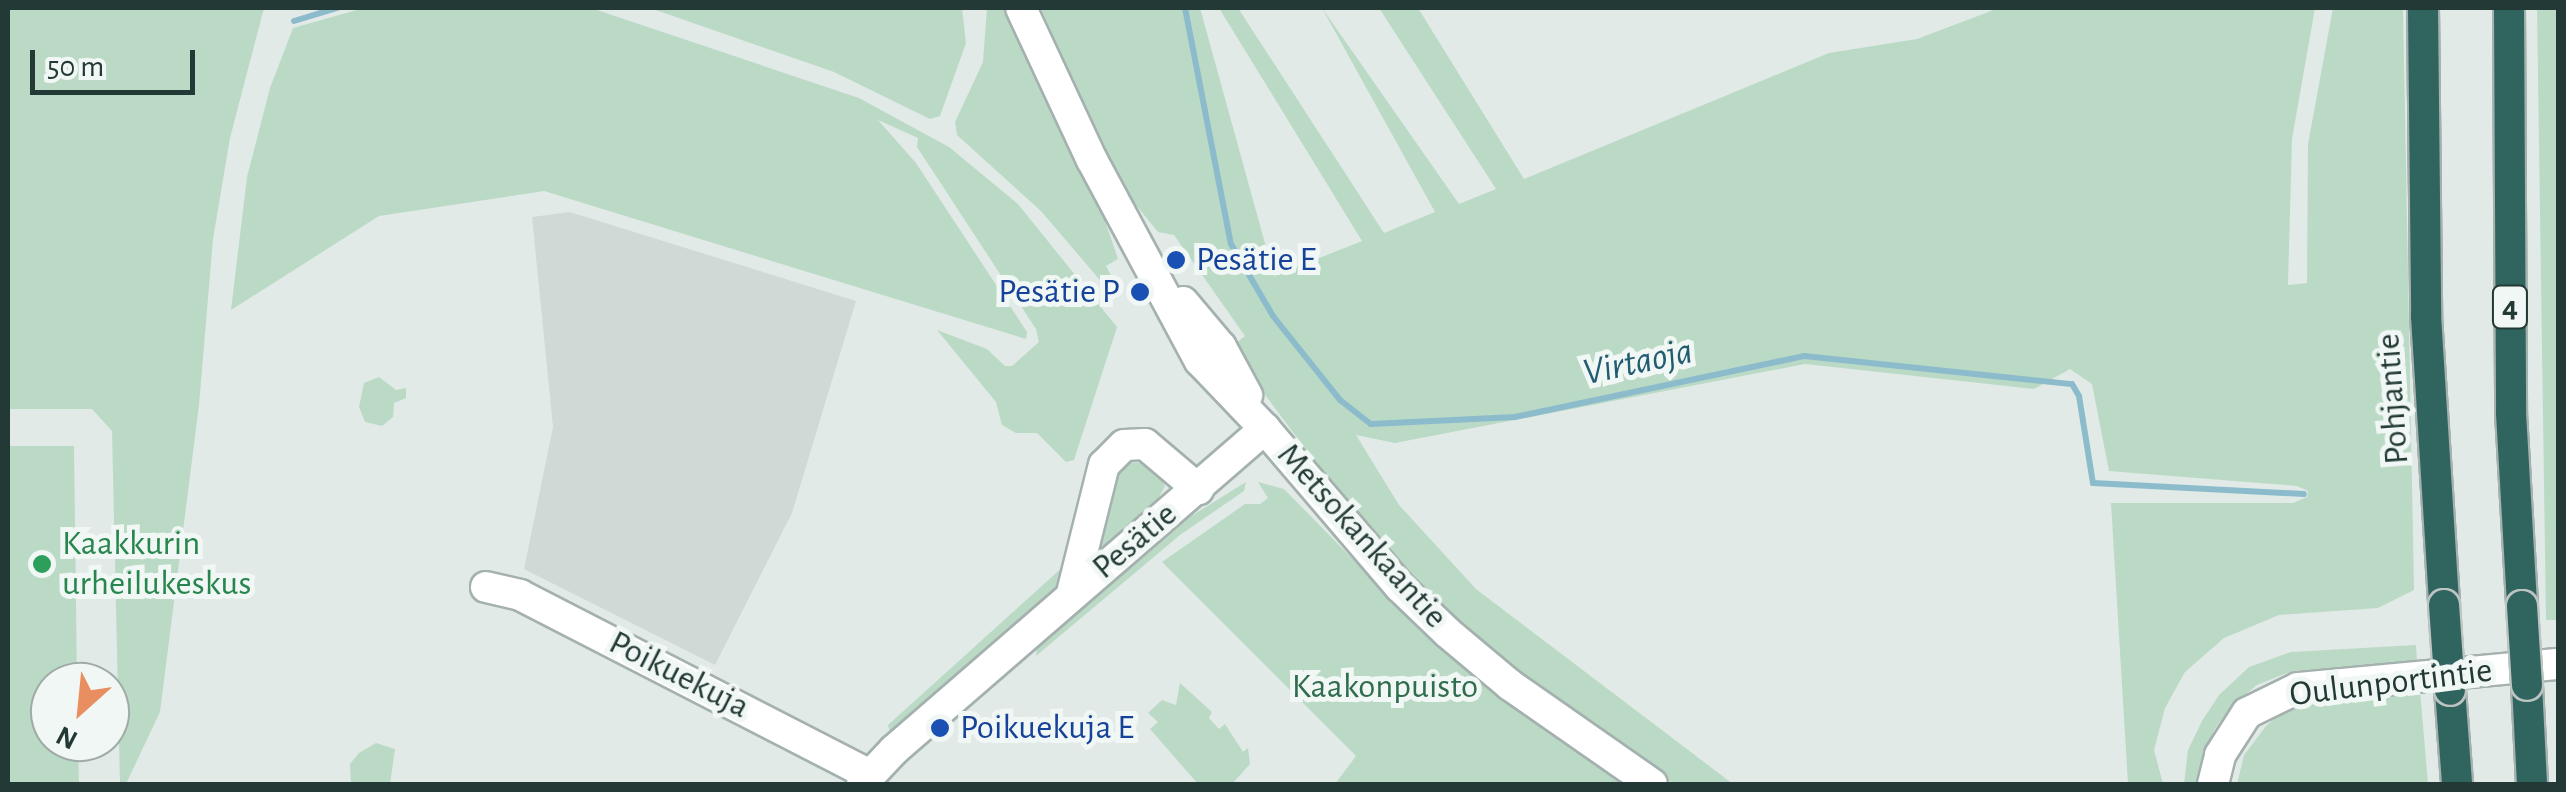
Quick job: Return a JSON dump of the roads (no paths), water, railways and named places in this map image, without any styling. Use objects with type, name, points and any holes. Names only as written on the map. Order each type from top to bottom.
[{"type":"highway","name":"Pohjantie","points":[[2422,8],[2426,316],[2457,784]]},
{"type":"highway","name":"4","points":[[2509,8],[2511,413],[2532,784]]},
{"type":"street","name":"Metsokankaantie","points":[[1022,8],[1040,56],[1148,262],[1221,347],[1265,429],[1356,538],[1448,633],[1510,685],[1652,784]]},
{"type":"street","name":"Pesätie","points":[[865,779],[1072,593],[1265,429]]},
{"type":"street","name":"Pesätie","points":[[1072,593],[1104,464],[1124,445],[1145,444],[1198,489]]},
{"type":"street","name":"Poikuekuja","points":[[486,587],[520,594],[865,779]]},
{"type":"street","name":"Oulunportintie","points":[[2214,784],[2220,755],[2247,713],[2298,688],[2558,664]]},
{"type":"waterway","points":[[294,21],[337,8]]},
{"type":"waterway","name":"Virtaoja","points":[[1185,8],[1231,244],[1273,316],[1340,400],[1371,424],[1515,417],[1804,356],[2072,384],[2079,396],[2093,483],[2304,494]]},
{"type":"place","name":"Pesätie E","points":[[1176,260]]},
{"type":"place","name":"Pesätie P","points":[[1140,292]]},
{"type":"place","name":"Kaakkurin urheilukeskus","points":[[42,564]]},
{"type":"place","name":"Poikuekuja E","points":[[940,728]]},
{"type":"park label","name":"Kaakonpuisto","points":[[1385,687]]}]
